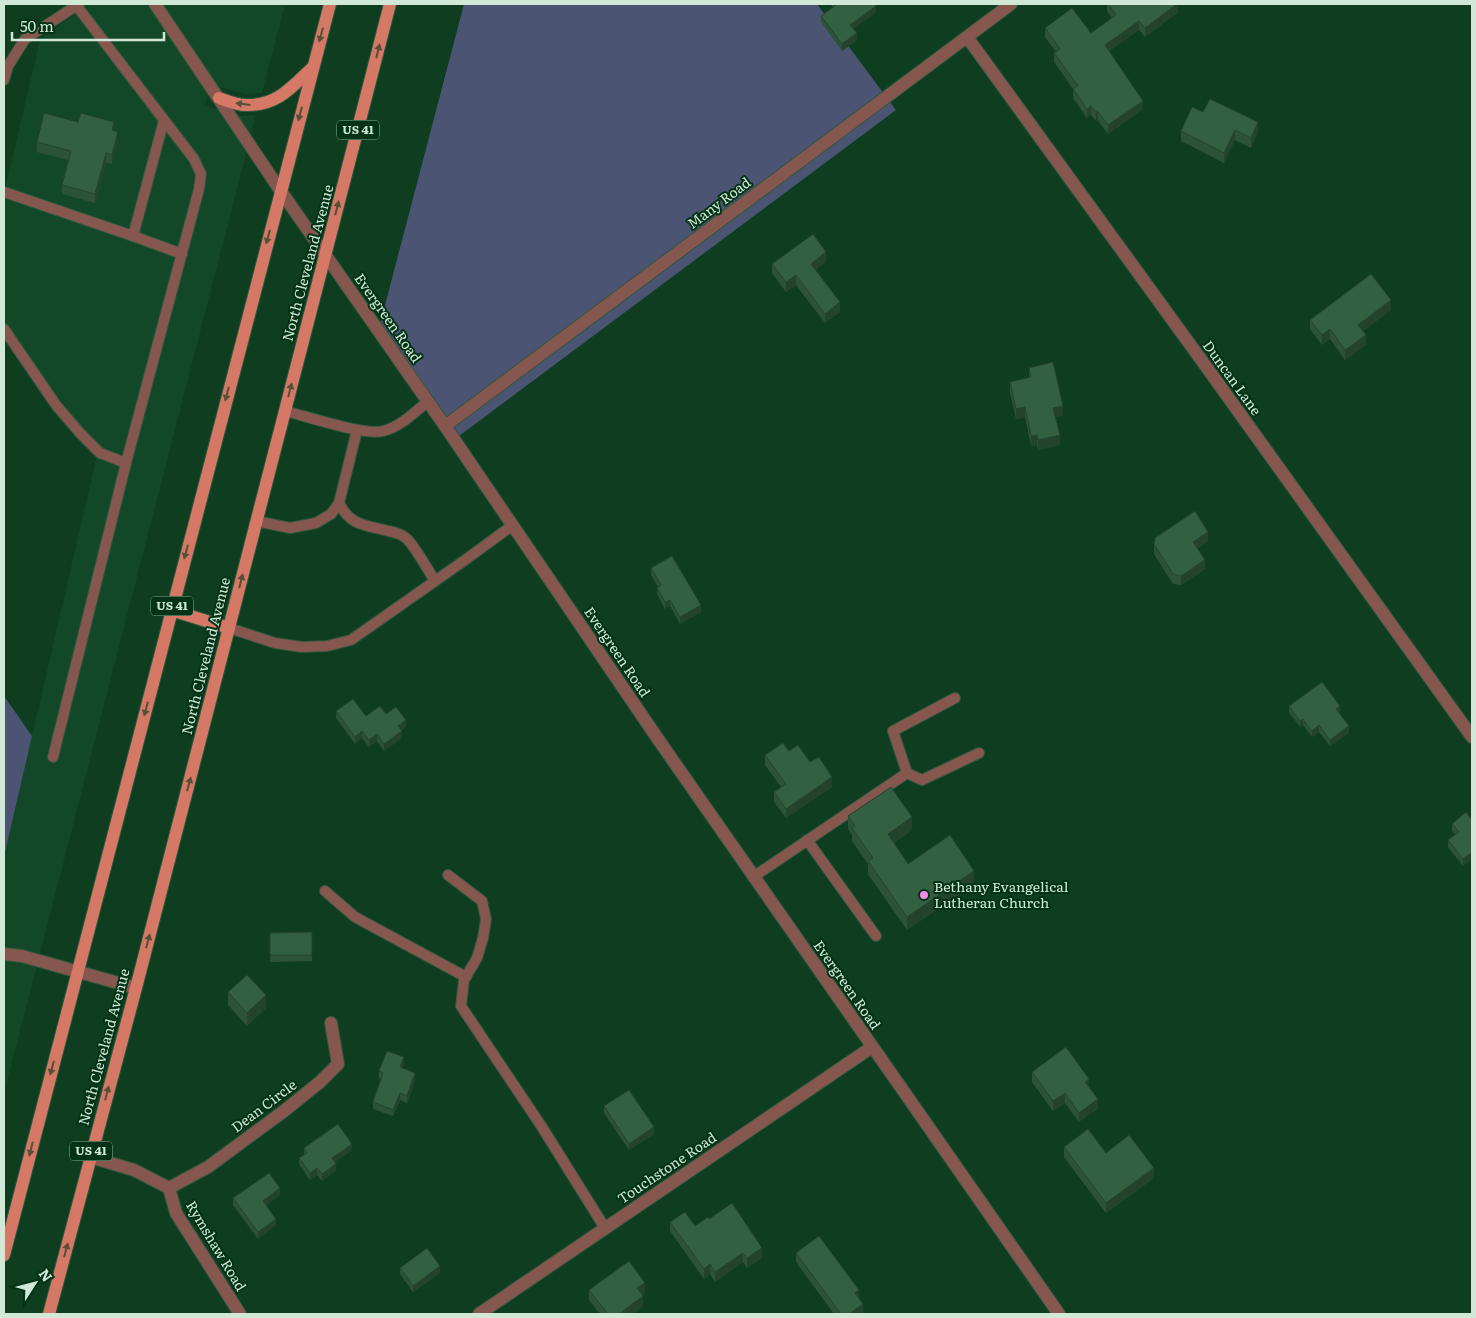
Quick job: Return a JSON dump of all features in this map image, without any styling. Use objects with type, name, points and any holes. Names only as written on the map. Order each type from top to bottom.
[{"type":"main road","name":"US 41","points":[[4,1255],[330,4]]},
{"type":"main road","name":"North Cleveland Avenue","points":[[49,1314],[136,988],[390,4]]},
{"type":"main road","points":[[218,98],[244,106],[267,104],[284,94],[313,67]]},
{"type":"main road","points":[[172,610],[229,628]]},
{"type":"street","name":"Evergreen Road","points":[[155,4],[325,256],[428,401],[660,742],[1059,1314]]},
{"type":"street","name":"Many Road","points":[[445,426],[1011,4]]},
{"type":"street","name":"Duncan Lane","points":[[967,37],[1472,737]]},
{"type":"street","points":[[4,954],[22,956],[136,988]]},
{"type":"street","name":"Dean Circle","points":[[169,1188],[208,1167],[284,1111],[338,1064],[331,1023]]},
{"type":"street","name":"Touchstone Road","points":[[479,1314],[872,1047]]},
{"type":"street","points":[[90,1157],[134,1170],[169,1188]]},
{"type":"street","name":"Rymshaw Road","points":[[169,1188],[176,1213],[240,1314]]},
{"type":"lane","points":[[4,80],[8,66],[25,39],[77,5],[194,160],[201,174],[199,189],[126,463],[53,757]]},
{"type":"lane","points":[[133,236],[164,120]]},
{"type":"lane","points":[[4,192],[182,254]]},
{"type":"lane","points":[[4,329],[56,405],[80,433],[100,453],[126,463]]},
{"type":"lane","points":[[285,411],[366,432],[383,432],[399,424],[428,401]]},
{"type":"lane","points":[[256,521],[290,528],[316,523],[331,514],[339,503],[357,430]]},
{"type":"lane","points":[[339,503],[350,519],[360,524],[398,533],[406,538],[435,581]]},
{"type":"lane","points":[[229,628],[274,643],[302,647],[335,644],[350,640],[513,525]]},
{"type":"lane","points":[[955,698],[893,731],[907,773],[922,780],[979,753]]},
{"type":"lane","points":[[753,876],[907,773]]},
{"type":"lane","points":[[807,840],[876,936]]},
{"type":"lane","points":[[448,875],[482,901],[486,919],[477,958],[464,980],[461,1006],[542,1127],[606,1228]]},
{"type":"lane","points":[[325,891],[355,916],[466,977]]},
{"type":"shaded area","points":[[89,4],[285,4],[262,93],[246,94],[212,85],[204,106],[240,116],[256,115],[4,1093],[4,857],[98,451],[4,324],[4,194],[40,40]]},
{"type":"shaded area","points":[[464,4],[817,4],[896,110],[459,436],[379,328]]},
{"type":"shaded area","points":[[4,696],[32,736],[4,857]]},
{"type":"building","points":[[835,4],[874,4],[876,6],[850,25],[857,33],[842,44],[821,16]]},
{"type":"building","points":[[1108,4],[1177,4],[1145,28],[1139,21],[1105,45],[1143,101],[1108,125],[1091,106],[1087,109],[1073,89],[1078,86],[1054,53],[1060,49],[1045,28],[1072,8],[1091,33],[1116,15]]},
{"type":"building","points":[[1210,99],[1258,122],[1251,138],[1235,130],[1224,153],[1181,131],[1192,107],[1203,112]]},
{"type":"building","points":[[44,113],[78,122],[81,113],[114,122],[112,130],[118,132],[112,155],[106,153],[95,194],[62,185],[71,151],[37,142]]},
{"type":"building","points":[[813,234],[826,252],[811,264],[840,302],[825,314],[796,275],[786,282],[772,264]]},
{"type":"building","points":[[1371,274],[1391,300],[1358,325],[1366,335],[1345,350],[1330,329],[1322,335],[1310,320]]},
{"type":"building","points":[[1053,362],[1063,406],[1053,408],[1060,435],[1038,440],[1037,435],[1031,436],[1025,407],[1016,409],[1010,382],[1031,377],[1029,368]]},
{"type":"building","points":[[1195,511],[1208,532],[1193,542],[1205,560],[1181,576],[1173,574],[1154,544],[1155,538]]},
{"type":"building","points":[[672,556],[701,605],[680,617],[670,600],[665,602],[657,588],[661,585],[651,568]]},
{"type":"building","points":[[1322,682],[1340,706],[1336,709],[1349,726],[1330,740],[1319,725],[1312,731],[1303,719],[1300,721],[1289,706]]},
{"type":"building","points":[[353,699],[366,716],[380,706],[386,714],[396,707],[406,720],[398,726],[402,731],[384,744],[377,734],[369,740],[362,731],[355,737],[336,711]]},
{"type":"building","points":[[783,743],[789,751],[798,745],[810,762],[819,757],[832,777],[786,809],[774,792],[786,784],[765,755]]},
{"type":"building","points":[[891,787],[912,817],[888,834],[908,864],[950,835],[974,871],[907,917],[868,861],[873,858],[852,828],[855,826],[848,816]]},
{"type":"building","points":[[1466,812],[1472,820],[1472,852],[1463,859],[1448,840],[1459,832],[1452,824]]},
{"type":"building","points":[[312,932],[312,955],[270,955],[270,933]]},
{"type":"building","points":[[247,975],[266,995],[247,1013],[228,992]]},
{"type":"building","points":[[1066,1047],[1089,1079],[1085,1082],[1098,1099],[1079,1113],[1065,1093],[1053,1101],[1032,1072]]},
{"type":"building","points":[[387,1051],[404,1057],[400,1067],[415,1073],[407,1096],[400,1093],[393,1110],[373,1102],[383,1073],[379,1071]]},
{"type":"building","points":[[629,1090],[654,1127],[629,1144],[604,1106]]},
{"type":"building","points":[[338,1124],[352,1144],[332,1158],[336,1164],[322,1174],[317,1168],[310,1173],[299,1158],[307,1153],[304,1148]]},
{"type":"building","points":[[1088,1129],[1106,1153],[1129,1135],[1154,1168],[1106,1203],[1064,1147]]},
{"type":"building","points":[[269,1173],[280,1188],[263,1201],[276,1219],[258,1232],[233,1198]]},
{"type":"building","points":[[732,1203],[762,1248],[747,1258],[743,1253],[715,1272],[710,1264],[704,1269],[670,1222],[685,1212],[695,1226]]},
{"type":"building","points":[[819,1236],[859,1290],[855,1293],[863,1304],[849,1314],[841,1314],[796,1253]]},
{"type":"building","points":[[427,1248],[440,1266],[413,1286],[400,1268]]},
{"type":"building","points":[[629,1261],[645,1283],[637,1288],[643,1296],[619,1314],[608,1314],[589,1290]]},
{"type":"place","name":"Bethany Evangelical Lutheran Church","points":[[924,895]]}]
